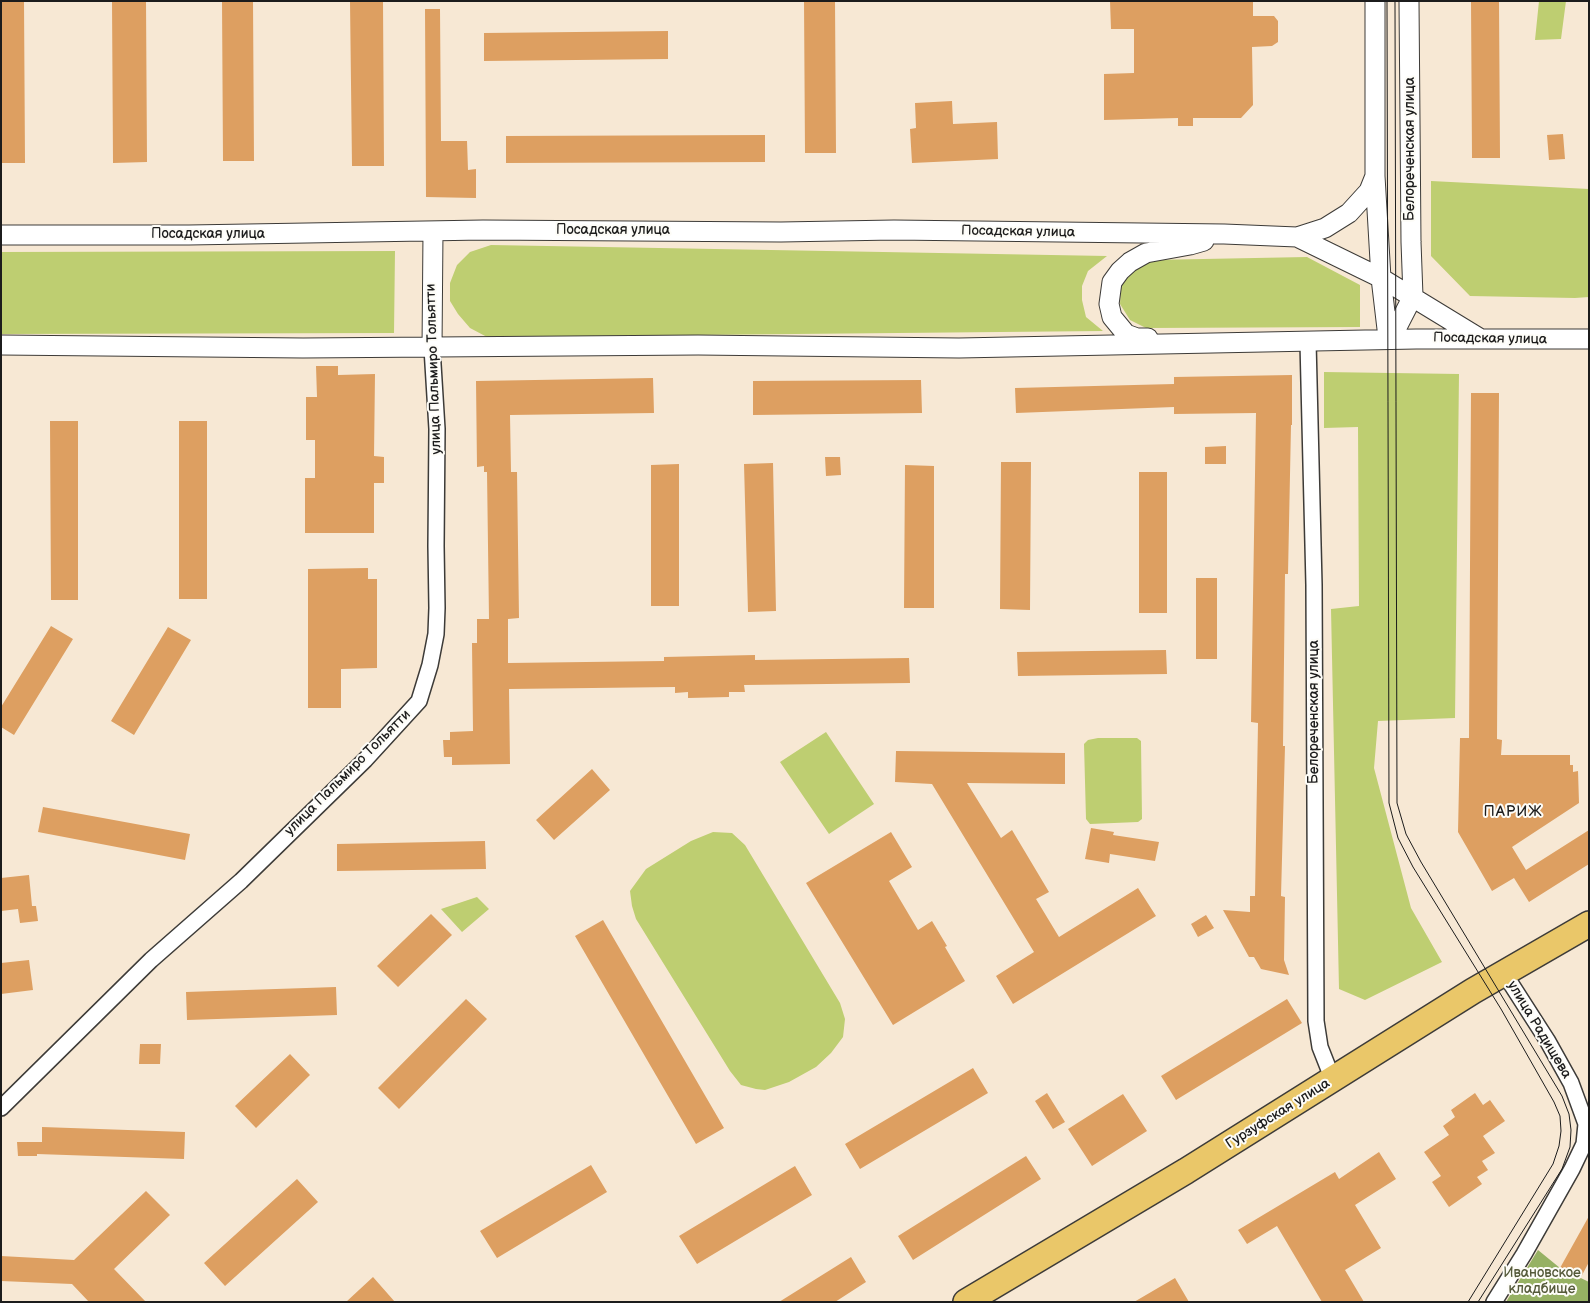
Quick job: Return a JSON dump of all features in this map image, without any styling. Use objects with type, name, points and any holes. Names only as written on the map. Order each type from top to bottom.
[{"type":"main road","name":"Гурзуфская улица","points":[[966,1302],[1124,1206],[1186,1171],[1504,973],[1589,924]]},
{"type":"street","points":[[1375,1],[1375,176],[1381,278],[1391,339]]},
{"type":"street","name":"Белореченская улица","points":[[1410,1],[1413,296]]},
{"type":"street","name":"Посадская улица","points":[[1,235],[189,235],[483,230],[782,232],[894,230],[1224,234],[1297,237],[1325,228],[1349,213],[1369,190],[1375,176]]},
{"type":"street","name":"улица Пальмиро Тольятти","points":[[1,1108],[151,960],[241,881],[365,760],[419,701],[430,665],[436,634],[437,608],[437,429],[432,348],[433,232]]},
{"type":"street","name":"Посадская улица","points":[[1217,344],[1196,339],[1137,338],[1126,334],[1112,317],[1109,304],[1112,282],[1130,262],[1146,253],[1190,246],[1224,234]]},
{"type":"street","name":"Посадская улица","points":[[1297,237],[1381,278],[1481,339]]},
{"type":"street","points":[[1391,339],[1413,296]]},
{"type":"street","name":"Посадская улица","points":[[1,345],[303,348],[708,346],[959,348],[1391,339],[1589,339]]},
{"type":"street","name":"Белореченская улица","points":[[1308,342],[1314,594],[1316,1021],[1320,1047],[1333,1080]]},
{"type":"street","name":"улица Радищева","points":[[1494,1302],[1524,1254],[1572,1169],[1584,1144],[1586,1124],[1571,1083],[1547,1040],[1504,973]]},
{"type":"green space","points":[[1539,1],[1566,1],[1561,39],[1535,40]]},
{"type":"green space","points":[[1431,181],[1589,189],[1589,297],[1470,296],[1431,256]]},
{"type":"green space","points":[[491,245],[1107,256],[1088,271],[1082,286],[1082,300],[1086,317],[1103,331],[487,337],[470,328],[458,314],[450,301],[450,283],[457,265],[470,252]]},
{"type":"green space","points":[[395,251],[394,333],[1,334],[1,252]]},
{"type":"green space","points":[[1307,257],[1360,285],[1360,327],[1146,328],[1130,320],[1120,304],[1121,282],[1136,267],[1151,260]]},
{"type":"green space","points":[[1324,372],[1459,374],[1455,718],[1378,721],[1374,768],[1411,908],[1442,962],[1365,1000],[1339,989],[1331,609],[1359,606],[1358,427],[1324,428]]},
{"type":"green space","points":[[826,732],[874,804],[829,834],[780,762]]},
{"type":"green space","points":[[1098,738],[1137,738],[1141,741],[1142,819],[1138,822],[1090,824],[1086,819],[1084,744],[1088,740]]},
{"type":"green space","points":[[713,832],[732,833],[745,845],[840,1003],[845,1019],[843,1037],[831,1053],[816,1067],[789,1082],[765,1090],[741,1085],[730,1071],[636,919],[632,906],[630,891],[646,869],[691,841]]},
{"type":"green space","points":[[477,897],[489,909],[462,932],[441,909]]},
{"type":"green space","name":"Ивановское кладбище","points":[[1538,1250],[1560,1268],[1589,1282],[1589,1302],[1506,1302]]},
{"type":"building","points":[[1,1],[24,1],[25,163],[1,163]]},
{"type":"building","points":[[112,1],[146,1],[147,162],[113,163]]},
{"type":"building","points":[[222,1],[253,1],[254,161],[223,161]]},
{"type":"building","points":[[350,1],[383,1],[384,166],[352,166]]},
{"type":"building","points":[[804,1],[835,1],[836,153],[805,153]]},
{"type":"building","points":[[1110,1],[1253,1],[1253,16],[1274,16],[1278,21],[1278,42],[1272,46],[1252,47],[1253,105],[1241,118],[1193,118],[1193,126],[1178,126],[1178,118],[1104,120],[1104,74],[1134,73],[1134,29],[1111,29]]},
{"type":"building","points":[[1471,1],[1499,1],[1500,158],[1472,158]]},
{"type":"building","points":[[425,9],[440,9],[441,141],[467,141],[468,170],[476,169],[476,198],[426,197]]},
{"type":"building","points":[[668,31],[668,59],[484,61],[484,33]]},
{"type":"building","points":[[952,101],[953,124],[997,122],[998,159],[912,163],[910,129],[916,128],[915,103]]},
{"type":"building","points":[[1563,134],[1565,159],[1549,160],[1547,135]]},
{"type":"building","points":[[765,135],[765,162],[506,163],[506,136]]},
{"type":"building","points":[[316,366],[338,366],[338,375],[375,374],[374,456],[384,457],[384,483],[374,483],[374,533],[305,533],[305,478],[315,478],[315,440],[306,440],[306,397],[317,397]]},
{"type":"building","points":[[1292,375],[1288,574],[1285,574],[1283,746],[1285,746],[1281,896],[1285,897],[1284,960],[1289,975],[1261,969],[1254,957],[1249,957],[1223,910],[1250,912],[1250,896],[1255,896],[1258,723],[1251,722],[1256,413],[1174,414],[1174,407],[1016,413],[1015,388],[1174,384],[1174,377]]},
{"type":"building","points":[[653,378],[654,413],[510,415],[511,472],[517,472],[519,618],[508,619],[508,663],[664,661],[664,657],[755,655],[755,660],[909,658],[910,683],[744,685],[745,692],[729,692],[729,697],[688,698],[688,692],[675,693],[675,687],[509,689],[510,764],[452,765],[452,757],[444,757],[443,740],[450,740],[450,732],[473,731],[472,643],[477,643],[477,619],[489,619],[487,472],[484,472],[484,466],[477,467],[476,381]]},
{"type":"building","points":[[921,380],[922,413],[753,415],[753,381]]},
{"type":"building","points":[[1471,393],[1499,393],[1497,739],[1502,740],[1501,755],[1570,755],[1570,765],[1573,765],[1573,772],[1578,771],[1579,803],[1512,847],[1526,870],[1589,830],[1589,864],[1529,902],[1514,878],[1492,891],[1458,832],[1460,738],[1469,738]]},
{"type":"building","points":[[50,421],[78,421],[78,600],[51,600]]},
{"type":"building","points":[[179,421],[207,421],[207,599],[179,599]]},
{"type":"building","points":[[1226,446],[1226,464],[1205,464],[1205,447]]},
{"type":"building","points":[[825,457],[840,457],[841,475],[826,476]]},
{"type":"building","points":[[1001,462],[1031,462],[1030,610],[1000,609]]},
{"type":"building","points":[[773,463],[776,611],[748,612],[744,464]]},
{"type":"building","points":[[679,464],[679,606],[651,606],[651,465]]},
{"type":"building","points":[[905,465],[934,466],[934,608],[904,608]]},
{"type":"building","points":[[1139,472],[1167,472],[1167,613],[1139,613]]},
{"type":"building","points":[[368,568],[368,579],[377,579],[377,668],[341,669],[341,708],[308,708],[308,569]]},
{"type":"building","points":[[1196,578],[1217,578],[1217,659],[1196,659]]},
{"type":"building","points":[[51,626],[73,639],[14,735],[1,727],[1,707]]},
{"type":"building","points":[[168,627],[191,640],[134,735],[111,721]]},
{"type":"building","points":[[1166,650],[1167,674],[1018,676],[1017,652]]},
{"type":"building","points":[[896,751],[1065,753],[1065,784],[967,783],[1001,838],[1012,830],[1049,892],[1036,899],[1059,937],[1138,888],[1156,916],[1013,1004],[996,976],[1034,952],[932,784],[895,782]]},
{"type":"building","points":[[592,769],[610,790],[554,840],[536,820]]},
{"type":"building","points":[[43,807],[190,834],[185,860],[38,832]]},
{"type":"building","points":[[1091,828],[1114,832],[1113,835],[1159,842],[1155,861],[1110,854],[1109,863],[1085,859]]},
{"type":"building","points":[[891,832],[912,867],[889,881],[918,930],[932,921],[965,981],[893,1025],[806,883]]},
{"type":"building","points":[[485,841],[486,869],[337,871],[337,844]]},
{"type":"building","points":[[29,875],[32,906],[36,906],[38,921],[20,923],[18,909],[1,911],[1,878]]},
{"type":"building","points":[[431,914],[452,935],[398,987],[377,966]]},
{"type":"building","points":[[1206,915],[1214,928],[1198,937],[1191,924]]},
{"type":"building","points":[[603,920],[724,1128],[696,1144],[575,936]]},
{"type":"building","points":[[29,960],[33,990],[1,994],[1,963]]},
{"type":"building","points":[[336,987],[337,1015],[187,1020],[186,992]]},
{"type":"building","points":[[466,999],[487,1019],[399,1109],[378,1088]]},
{"type":"building","points":[[1287,999],[1302,1023],[1176,1100],[1161,1076]]},
{"type":"building","points":[[140,1044],[161,1044],[160,1064],[139,1064]]},
{"type":"building","points":[[290,1054],[310,1075],[256,1128],[235,1106]]},
{"type":"building","points":[[973,1068],[988,1093],[860,1169],[845,1144]]},
{"type":"building","points":[[1047,1093],[1065,1122],[1053,1129],[1035,1101]]},
{"type":"building","points":[[1475,1093],[1483,1105],[1490,1100],[1505,1121],[1483,1136],[1495,1153],[1482,1161],[1488,1170],[1477,1177],[1482,1184],[1449,1207],[1432,1182],[1441,1176],[1424,1152],[1449,1135],[1443,1126],[1455,1117],[1451,1110]]},
{"type":"building","points":[[1123,1094],[1147,1131],[1092,1166],[1068,1129]]},
{"type":"building","points":[[42,1127],[185,1132],[184,1159],[37,1154],[37,1156],[18,1156],[17,1142],[42,1142]]},
{"type":"building","points":[[1379,1152],[1396,1179],[1355,1205],[1381,1248],[1345,1270],[1364,1302],[1322,1302],[1277,1226],[1247,1244],[1238,1230],[1335,1172],[1339,1179]]},
{"type":"building","points":[[1026,1156],[1041,1179],[913,1260],[898,1236]]},
{"type":"building","points":[[591,1165],[607,1192],[497,1258],[480,1231]]},
{"type":"building","points":[[795,1166],[812,1195],[697,1264],[679,1236]]},
{"type":"building","points":[[297,1179],[318,1202],[225,1286],[204,1263]]},
{"type":"building","points":[[146,1191],[170,1215],[114,1269],[146,1302],[89,1302],[72,1284],[1,1281],[1,1256],[74,1260]]},
{"type":"building","points":[[1589,1216],[1589,1262],[1580,1279],[1560,1268]]},
{"type":"building","points":[[851,1257],[866,1282],[835,1302],[779,1302]]},
{"type":"building","points":[[373,1277],[395,1302],[346,1302]]},
{"type":"building","points":[[1175,1278],[1189,1302],[1134,1302]]},
{"type":"tram line","points":[[1387,1],[1389,803],[1398,838],[1413,867],[1501,1009],[1554,1102],[1560,1116],[1561,1131],[1559,1146],[1553,1164],[1468,1302]]},
{"type":"tram line","points":[[1395,1],[1397,803],[1406,834],[1421,862],[1562,1096],[1569,1114],[1571,1130],[1570,1147],[1562,1169],[1478,1302]]},
{"type":"district","name":"ПАРИЖ","points":[[1513,812]]}]
